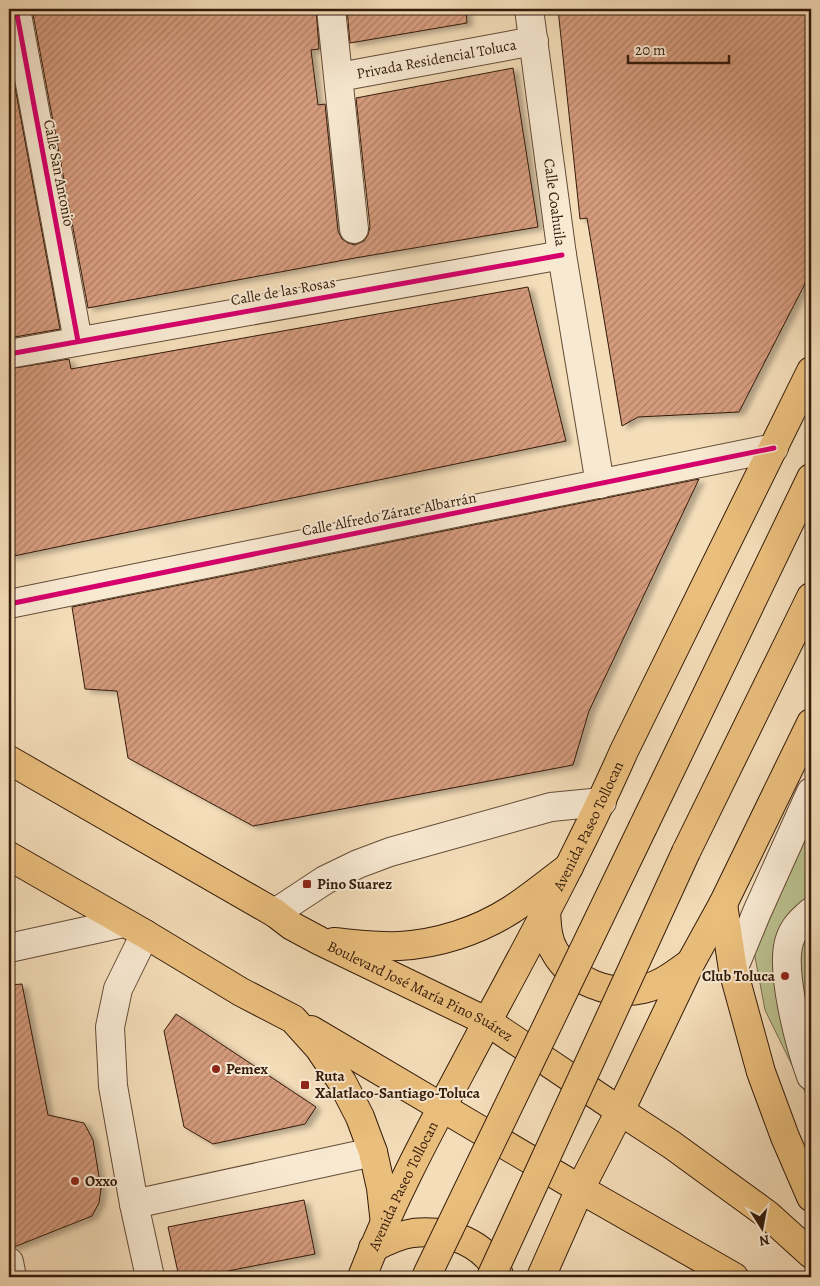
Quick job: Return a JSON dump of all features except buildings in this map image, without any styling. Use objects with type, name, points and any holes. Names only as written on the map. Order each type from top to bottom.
[{"type":"main road","name":"Avenida Paseo Tollocan","points":[[362,1277],[373,1248],[441,1108],[488,1022],[602,802],[624,751],[811,371]]},
{"type":"main road","points":[[426,1277],[811,478]]},
{"type":"main road","points":[[491,1277],[686,852],[811,597]]},
{"type":"main road","points":[[541,1277],[580,1189],[620,1111],[691,962],[723,904],[811,723]]},
{"type":"main road","name":"Boulevard José María Pino Suárez","points":[[9,760],[276,913],[292,926],[488,1022],[672,1145],[768,1215],[811,1254]]},
{"type":"main road","points":[[9,856],[241,992],[293,1019],[441,1108],[734,1277]]},
{"type":"main road","points":[[320,941],[399,946],[430,942],[460,934],[486,924],[511,910],[569,867]]},
{"type":"main road","points":[[723,904],[733,970],[761,1072],[785,1137],[811,1198]]},
{"type":"main road","points":[[546,911],[547,928],[555,952],[565,966],[592,984],[626,991],[643,989],[659,984],[674,976],[691,962]]},
{"type":"main road","points":[[293,1019],[319,1048],[342,1082],[360,1117],[372,1152],[381,1188],[385,1224]]},
{"type":"main road","points":[[373,1248],[392,1238],[412,1233],[432,1232],[453,1236],[472,1244],[488,1256],[500,1277]]},
{"type":"street","name":"Calle San Antonio","points":[[16,9],[78,341]]},
{"type":"street","name":"Privada Residencial Toluca","points":[[331,9],[354,229]]},
{"type":"street","name":"Calle Coahuila","points":[[529,9],[562,255],[600,484]]},
{"type":"street","name":"Privada Residencial Toluca","points":[[339,77],[534,41]]},
{"type":"street","name":"Calle de las Rosas","points":[[9,354],[562,255]]},
{"type":"street","name":"Calle Alfredo Zárate Albarrán","points":[[9,604],[774,448]]},
{"type":"street","points":[[733,970],[811,792]]},
{"type":"street","points":[[276,913],[325,880],[358,864],[390,852],[552,807],[602,802]]},
{"type":"street","points":[[811,912],[796,925],[789,940],[787,960],[788,988],[811,1076]]},
{"type":"street","points":[[9,948],[134,928],[110,1027],[113,1086],[134,1204],[150,1277]]},
{"type":"street","points":[[134,1204],[372,1152]]},
{"type":"street","points":[[9,1262],[12,1277]]},
{"type":"green space","name":"Club Toluca","points":[[811,816],[811,1104],[765,1010],[752,941]]},
{"type":"cycle path","points":[[16,9],[78,341]]},
{"type":"cycle path","points":[[9,354],[562,255]]},
{"type":"cycle path","points":[[9,604],[774,448]]},
{"type":"place","name":"Pino Suarez","points":[[307,884]]},
{"type":"place","name":"Club Toluca","points":[[785,976]]},
{"type":"place","name":"Pemex","points":[[216,1069]]},
{"type":"place","name":"Ruta Xalatlaco-Santiago-Toluca","points":[[305,1085]]},
{"type":"place","name":"Oxxo","points":[[75,1181]]}]
